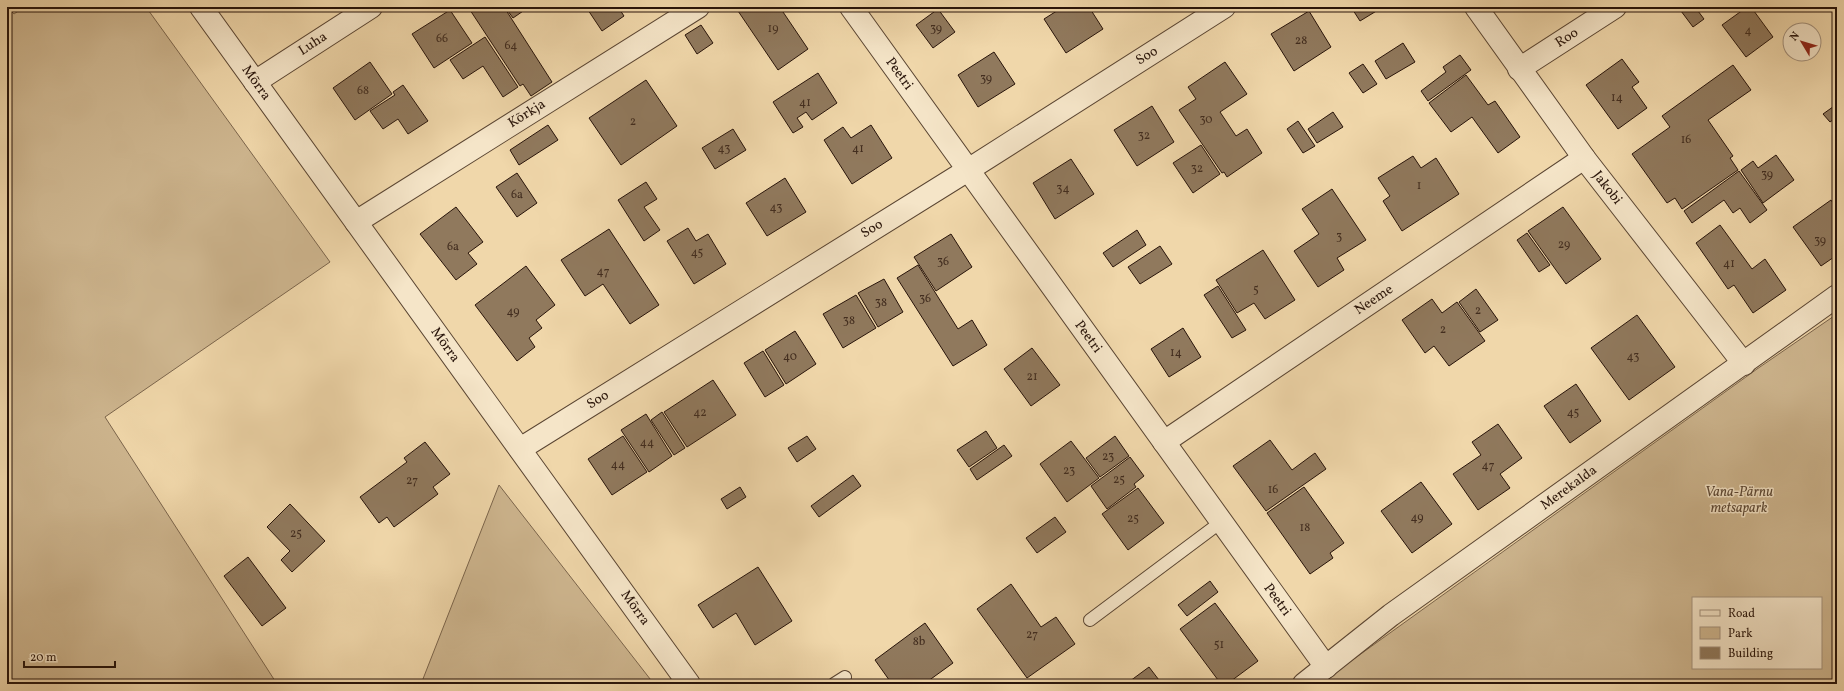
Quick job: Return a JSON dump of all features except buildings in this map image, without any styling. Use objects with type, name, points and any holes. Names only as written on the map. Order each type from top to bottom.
[{"type":"street","name":"Mõrra","points":[[201,7],[689,684]]},
{"type":"street","name":"Luha","points":[[255,82],[371,7]]},
{"type":"street","name":"Kõrkja","points":[[356,222],[698,7]]},
{"type":"street","name":"Peetri","points":[[851,7],[1326,667]]},
{"type":"street","name":"Soo","points":[[520,449],[968,170],[1224,7]]},
{"type":"street","name":"Jakobi","points":[[1476,7],[1584,158],[1744,364]]},
{"type":"street","name":"Roo","points":[[1519,69],[1615,7]]},
{"type":"street","name":"Neeme","points":[[1164,442],[1584,158]]},
{"type":"street","name":"Merekalda","points":[[1304,684],[1391,615],[1744,364],[1837,296]]},
{"type":"lane","points":[[1090,620],[1221,522]]},
{"type":"lane","points":[[834,684],[845,677]]},
{"type":"green space","points":[[7,7],[14,14],[24,7],[146,7],[330,262],[105,417],[277,684],[7,684]]},
{"type":"green space","name":"Vana-Pärnu metsapark","points":[[1837,314],[1837,684],[1319,684],[1757,369]]},
{"type":"green space","points":[[499,485],[654,684],[421,684]]}]
